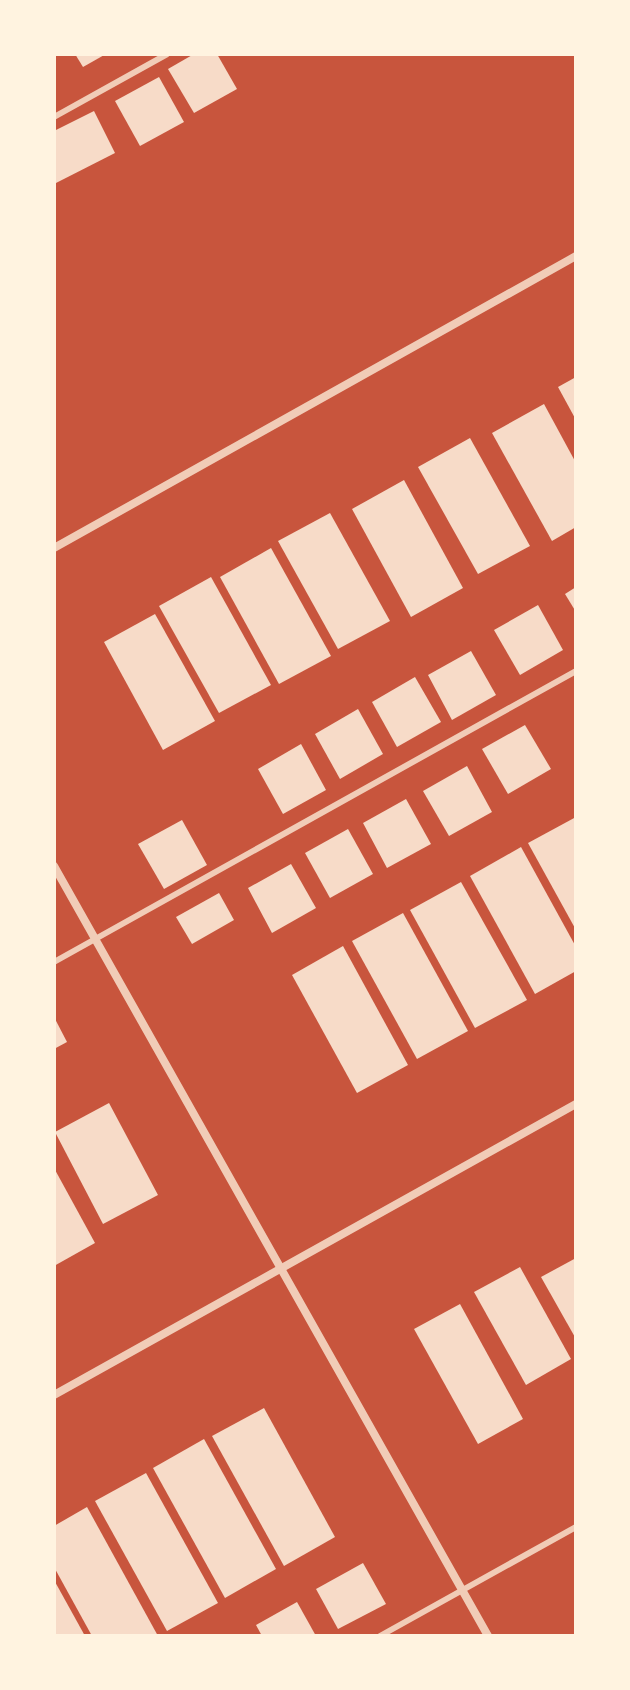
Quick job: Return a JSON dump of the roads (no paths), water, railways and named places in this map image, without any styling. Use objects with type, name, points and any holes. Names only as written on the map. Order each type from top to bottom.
[{"type":"street","points":[[54,548],[576,256]]},
{"type":"street","points":[[54,866],[488,1636]]},
{"type":"street","points":[[54,1395],[576,1104]]},
{"type":"lane","points":[[54,117],[167,54]]},
{"type":"lane","points":[[54,962],[576,671]]},
{"type":"lane","points":[[380,1636],[576,1527]]}]
